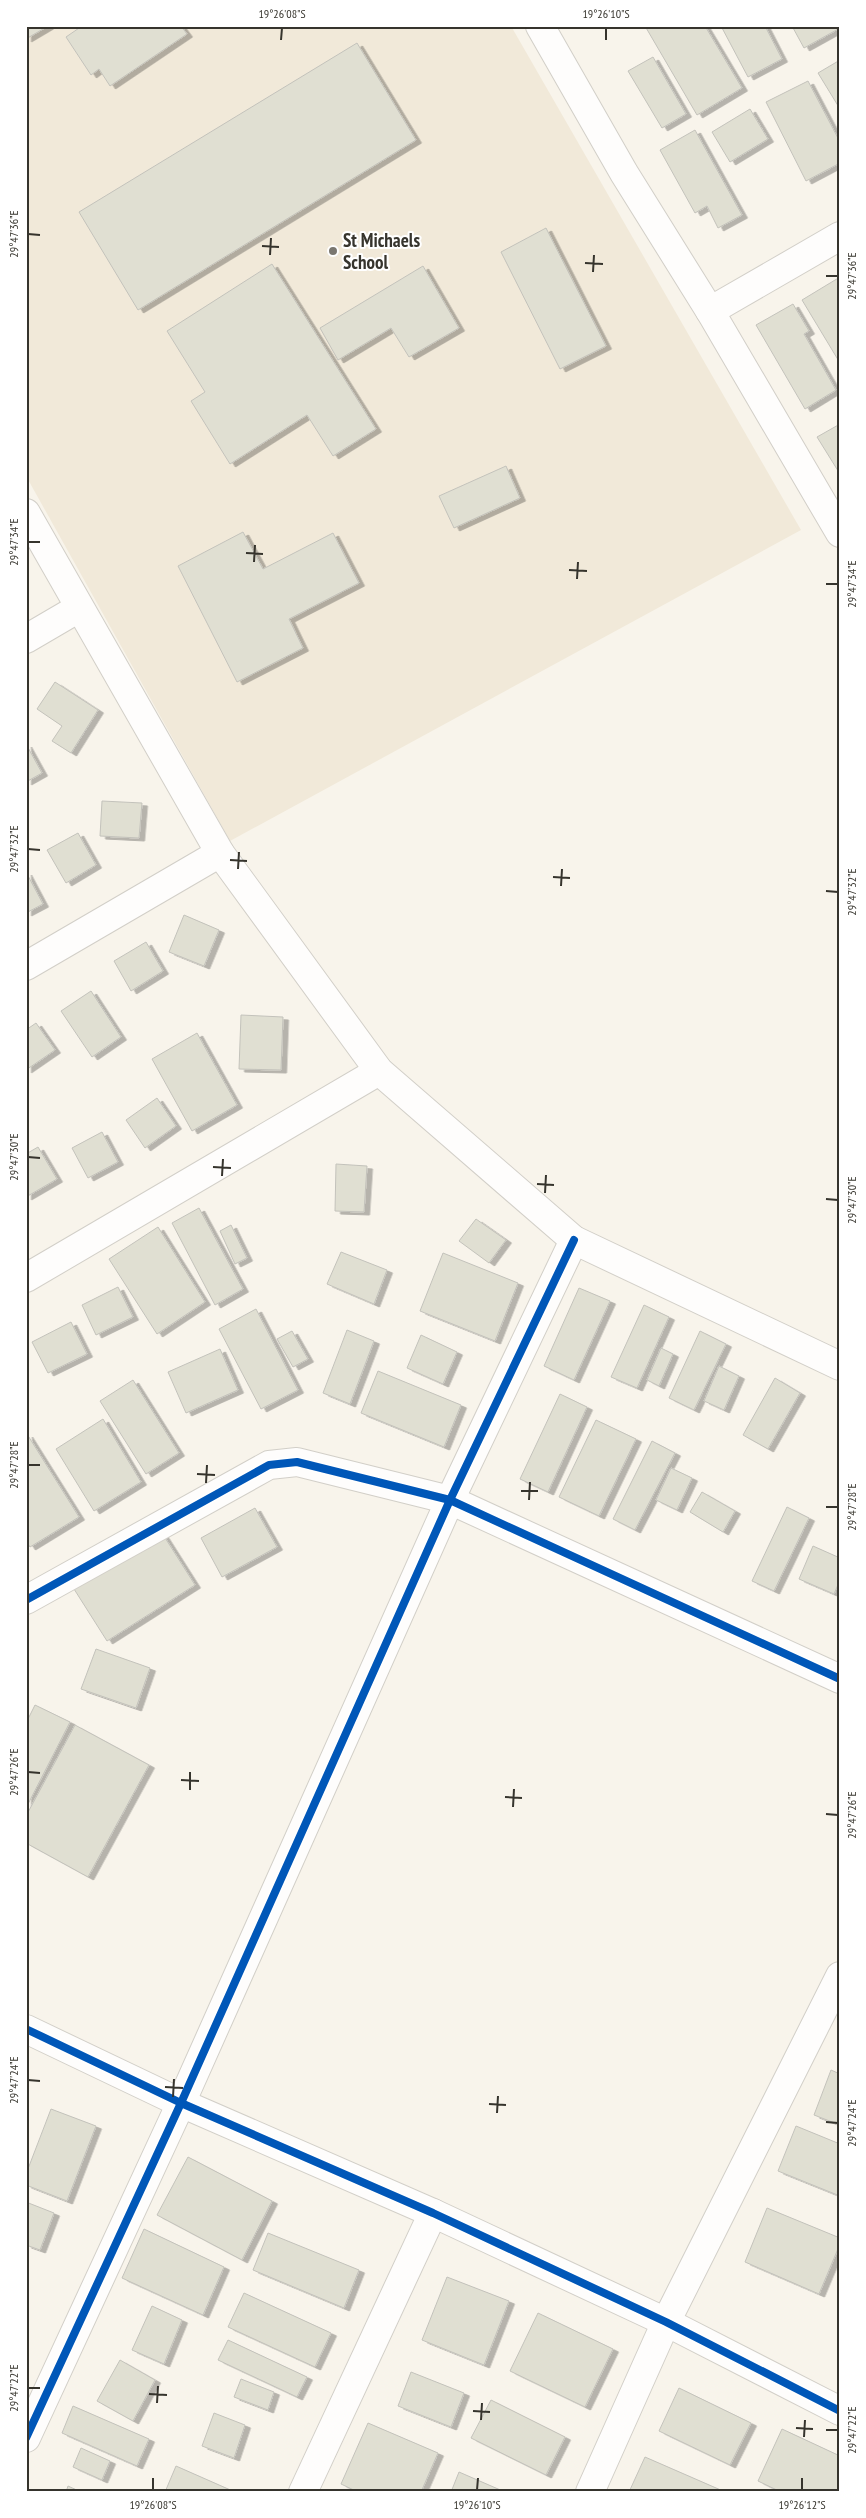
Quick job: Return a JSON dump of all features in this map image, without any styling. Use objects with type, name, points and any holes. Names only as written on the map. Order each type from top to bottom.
[{"type":"street","points":[[550,30],[624,174],[710,311],[840,533]]},
{"type":"street","points":[[710,311],[840,236]]},
{"type":"street","points":[[26,514],[220,853],[379,1071],[574,1240],[840,1366]]},
{"type":"street","points":[[26,639],[79,608]]},
{"type":"street","points":[[26,966],[220,853]]},
{"type":"street","points":[[26,1278],[379,1071]]},
{"type":"street","points":[[26,2438],[181,2103],[450,1500],[574,1240]]},
{"type":"street","points":[[26,1600],[269,1465],[297,1462],[450,1500],[840,1679]]},
{"type":"street","points":[[590,2492],[666,2322],[840,1976]]},
{"type":"street","points":[[26,2029],[181,2103],[433,2213],[666,2322],[840,2411]]},
{"type":"street","points":[[303,2492],[433,2213]]},
{"type":"shaded area","name":"St Michaels School","points":[[26,26],[511,26],[801,530],[230,841],[26,476]]},
{"type":"building","points":[[26,26],[48,26],[26,39]]},
{"type":"building","points":[[82,26],[181,26],[187,34],[110,86],[99,69],[91,75],[66,37]]},
{"type":"building","points":[[645,26],[705,26],[742,88],[697,115]]},
{"type":"building","points":[[721,26],[765,26],[782,59],[748,77]]},
{"type":"building","points":[[792,26],[840,26],[840,28],[804,48]]},
{"type":"building","points":[[357,43],[416,140],[138,310],[79,212]]},
{"type":"building","points":[[653,57],[686,114],[662,128],[628,71]]},
{"type":"building","points":[[840,60],[840,109],[818,73]]},
{"type":"building","points":[[808,81],[840,142],[840,163],[806,181],[766,102]]},
{"type":"building","points":[[750,109],[768,139],[730,162],[712,132]]},
{"type":"building","points":[[695,130],[742,215],[718,228],[707,206],[695,213],[660,150]]},
{"type":"building","points":[[546,228],[606,346],[560,369],[501,252]]},
{"type":"building","points":[[272,264],[376,429],[333,456],[307,415],[230,464],[191,401],[205,392],[167,331]]},
{"type":"building","points":[[423,266],[459,328],[409,357],[391,328],[338,360],[320,328]]},
{"type":"building","points":[[840,277],[840,363],[802,300]]},
{"type":"building","points":[[793,304],[809,331],[804,334],[836,390],[805,409],[756,325]]},
{"type":"building","points":[[840,424],[840,474],[817,437]]},
{"type":"building","points":[[506,466],[520,498],[454,528],[439,496]]},
{"type":"building","points":[[243,532],[263,569],[333,533],[359,583],[289,619],[303,648],[237,682],[178,566]]},
{"type":"building","points":[[55,682],[98,710],[71,753],[52,741],[62,726],[37,709]]},
{"type":"building","points":[[26,744],[42,773],[26,782]]},
{"type":"building","points":[[102,801],[142,803],[139,838],[100,836]]},
{"type":"building","points":[[78,833],[96,865],[66,883],[47,850]]},
{"type":"building","points":[[26,872],[43,904],[26,913]]},
{"type":"building","points":[[184,915],[219,930],[204,966],[169,952]]},
{"type":"building","points":[[146,942],[163,971],[131,991],[114,961]]},
{"type":"building","points":[[91,991],[121,1037],[92,1057],[61,1011]]},
{"type":"building","points":[[241,1015],[283,1017],[281,1070],[239,1069]]},
{"type":"building","points":[[36,1023],[55,1050],[26,1070],[26,1030]]},
{"type":"building","points":[[197,1033],[237,1105],[192,1131],[152,1059]]},
{"type":"building","points":[[157,1098],[176,1126],[145,1148],[126,1120]]},
{"type":"building","points":[[102,1132],[118,1162],[88,1178],[72,1148]]},
{"type":"building","points":[[38,1147],[57,1179],[26,1197],[26,1154]]},
{"type":"building","points":[[336,1164],[367,1166],[364,1212],[335,1211]]},
{"type":"building","points":[[199,1208],[243,1289],[215,1305],[172,1223]]},
{"type":"building","points":[[476,1219],[506,1240],[489,1263],[459,1241]]},
{"type":"building","points":[[231,1225],[247,1258],[235,1264],[220,1231]]},
{"type":"building","points":[[158,1227],[205,1302],[157,1334],[109,1259]]},
{"type":"building","points":[[341,1252],[387,1270],[374,1304],[327,1284]]},
{"type":"building","points":[[443,1253],[518,1283],[495,1341],[420,1311]]},
{"type":"building","points":[[118,1287],[133,1317],[96,1335],[82,1305]]},
{"type":"building","points":[[579,1288],[610,1301],[574,1380],[544,1366]]},
{"type":"building","points":[[644,1305],[669,1317],[637,1388],[611,1377]]},
{"type":"building","points":[[256,1309],[298,1390],[261,1409],[219,1329]]},
{"type":"building","points":[[71,1322],[87,1354],[48,1373],[32,1342]]},
{"type":"building","points":[[347,1330],[374,1341],[350,1404],[323,1393]]},
{"type":"building","points":[[292,1331],[308,1359],[293,1367],[277,1339]]},
{"type":"building","points":[[700,1331],[726,1344],[694,1410],[669,1398]]},
{"type":"building","points":[[421,1335],[457,1352],[443,1384],[407,1368]]},
{"type":"building","points":[[661,1348],[673,1354],[659,1386],[647,1380]]},
{"type":"building","points":[[220,1349],[238,1390],[186,1413],[168,1372]]},
{"type":"building","points":[[719,1366],[739,1376],[724,1410],[704,1401]]},
{"type":"building","points":[[378,1371],[461,1405],[444,1447],[361,1413]]},
{"type":"building","points":[[775,1378],[800,1393],[768,1449],[743,1435]]},
{"type":"building","points":[[133,1380],[179,1453],[146,1474],[100,1401]]},
{"type":"building","points":[[560,1394],[587,1407],[548,1492],[520,1479]]},
{"type":"building","points":[[103,1419],[141,1482],[94,1511],[56,1449]]},
{"type":"building","points":[[596,1420],[636,1439],[599,1516],[559,1497]]},
{"type":"building","points":[[27,1434],[79,1517],[30,1547],[26,1541]]},
{"type":"building","points":[[652,1441],[675,1453],[635,1530],[613,1519]]},
{"type":"building","points":[[671,1468],[692,1478],[677,1510],[656,1500]]},
{"type":"building","points":[[702,1492],[735,1511],[723,1532],[690,1512]]},
{"type":"building","points":[[787,1507],[809,1518],[774,1591],[752,1581]]},
{"type":"building","points":[[255,1508],[277,1547],[222,1577],[201,1538]]},
{"type":"building","points":[[162,1533],[195,1585],[107,1641],[74,1589]]},
{"type":"building","points":[[813,1546],[840,1558],[840,1580],[834,1594],[799,1579]]},
{"type":"building","points":[[96,1649],[150,1668],[136,1708],[81,1689]]},
{"type":"building","points":[[35,1705],[70,1722],[26,1808],[26,1723]]},
{"type":"building","points":[[75,1725],[149,1765],[88,1877],[26,1843],[26,1816]]},
{"type":"building","points":[[831,2070],[840,2074],[840,2125],[814,2115]]},
{"type":"building","points":[[51,2109],[96,2126],[67,2201],[26,2185],[26,2174]]},
{"type":"building","points":[[796,2126],[840,2144],[840,2196],[778,2171]]},
{"type":"building","points":[[188,2157],[272,2201],[242,2260],[157,2215]]},
{"type":"building","points":[[26,2202],[54,2213],[40,2250],[26,2245]]},
{"type":"building","points":[[767,2208],[840,2238],[840,2244],[819,2294],[745,2262]]},
{"type":"building","points":[[144,2229],[224,2267],[203,2315],[122,2278]]},
{"type":"building","points":[[268,2233],[359,2270],[344,2308],[253,2270]]},
{"type":"building","points":[[447,2277],[509,2301],[484,2365],[422,2340]]},
{"type":"building","points":[[244,2293],[331,2333],[315,2367],[228,2327]]},
{"type":"building","points":[[152,2306],[182,2320],[164,2364],[132,2350]]},
{"type":"building","points":[[538,2313],[613,2349],[585,2407],[510,2371]]},
{"type":"building","points":[[228,2340],[307,2377],[297,2397],[218,2360]]},
{"type":"building","points":[[120,2360],[155,2380],[133,2421],[97,2401]]},
{"type":"building","points":[[411,2372],[464,2393],[451,2427],[398,2406]]},
{"type":"building","points":[[241,2379],[274,2392],[268,2410],[234,2397]]},
{"type":"building","points":[[679,2388],[751,2423],[730,2465],[659,2431]]},
{"type":"building","points":[[491,2400],[565,2437],[546,2475],[471,2438]]},
{"type":"building","points":[[73,2406],[149,2439],[137,2466],[62,2433]]},
{"type":"building","points":[[214,2413],[245,2425],[234,2458],[202,2446]]},
{"type":"building","points":[[368,2423],[438,2453],[421,2492],[358,2492],[341,2484]]},
{"type":"building","points":[[782,2429],[840,2456],[840,2492],[781,2492],[758,2481]]},
{"type":"building","points":[[81,2448],[110,2461],[102,2480],[73,2467]]},
{"type":"building","points":[[645,2457],[723,2491],[723,2492],[629,2492]]},
{"type":"building","points":[[176,2466],[235,2492],[165,2492]]},
{"type":"building","points":[[459,2472],[505,2492],[451,2492]]},
{"type":"building","points":[[68,2486],[81,2492],[66,2492]]},
{"type":"cycle path","points":[[26,2438],[181,2103],[450,1500],[574,1240]]},
{"type":"cycle path","points":[[26,1600],[269,1465],[297,1462],[450,1500],[840,1679]]},
{"type":"cycle path","points":[[26,2029],[181,2103],[433,2213],[666,2322],[840,2411]]},
{"type":"place","name":"St Michaels School","points":[[333,251]]}]
